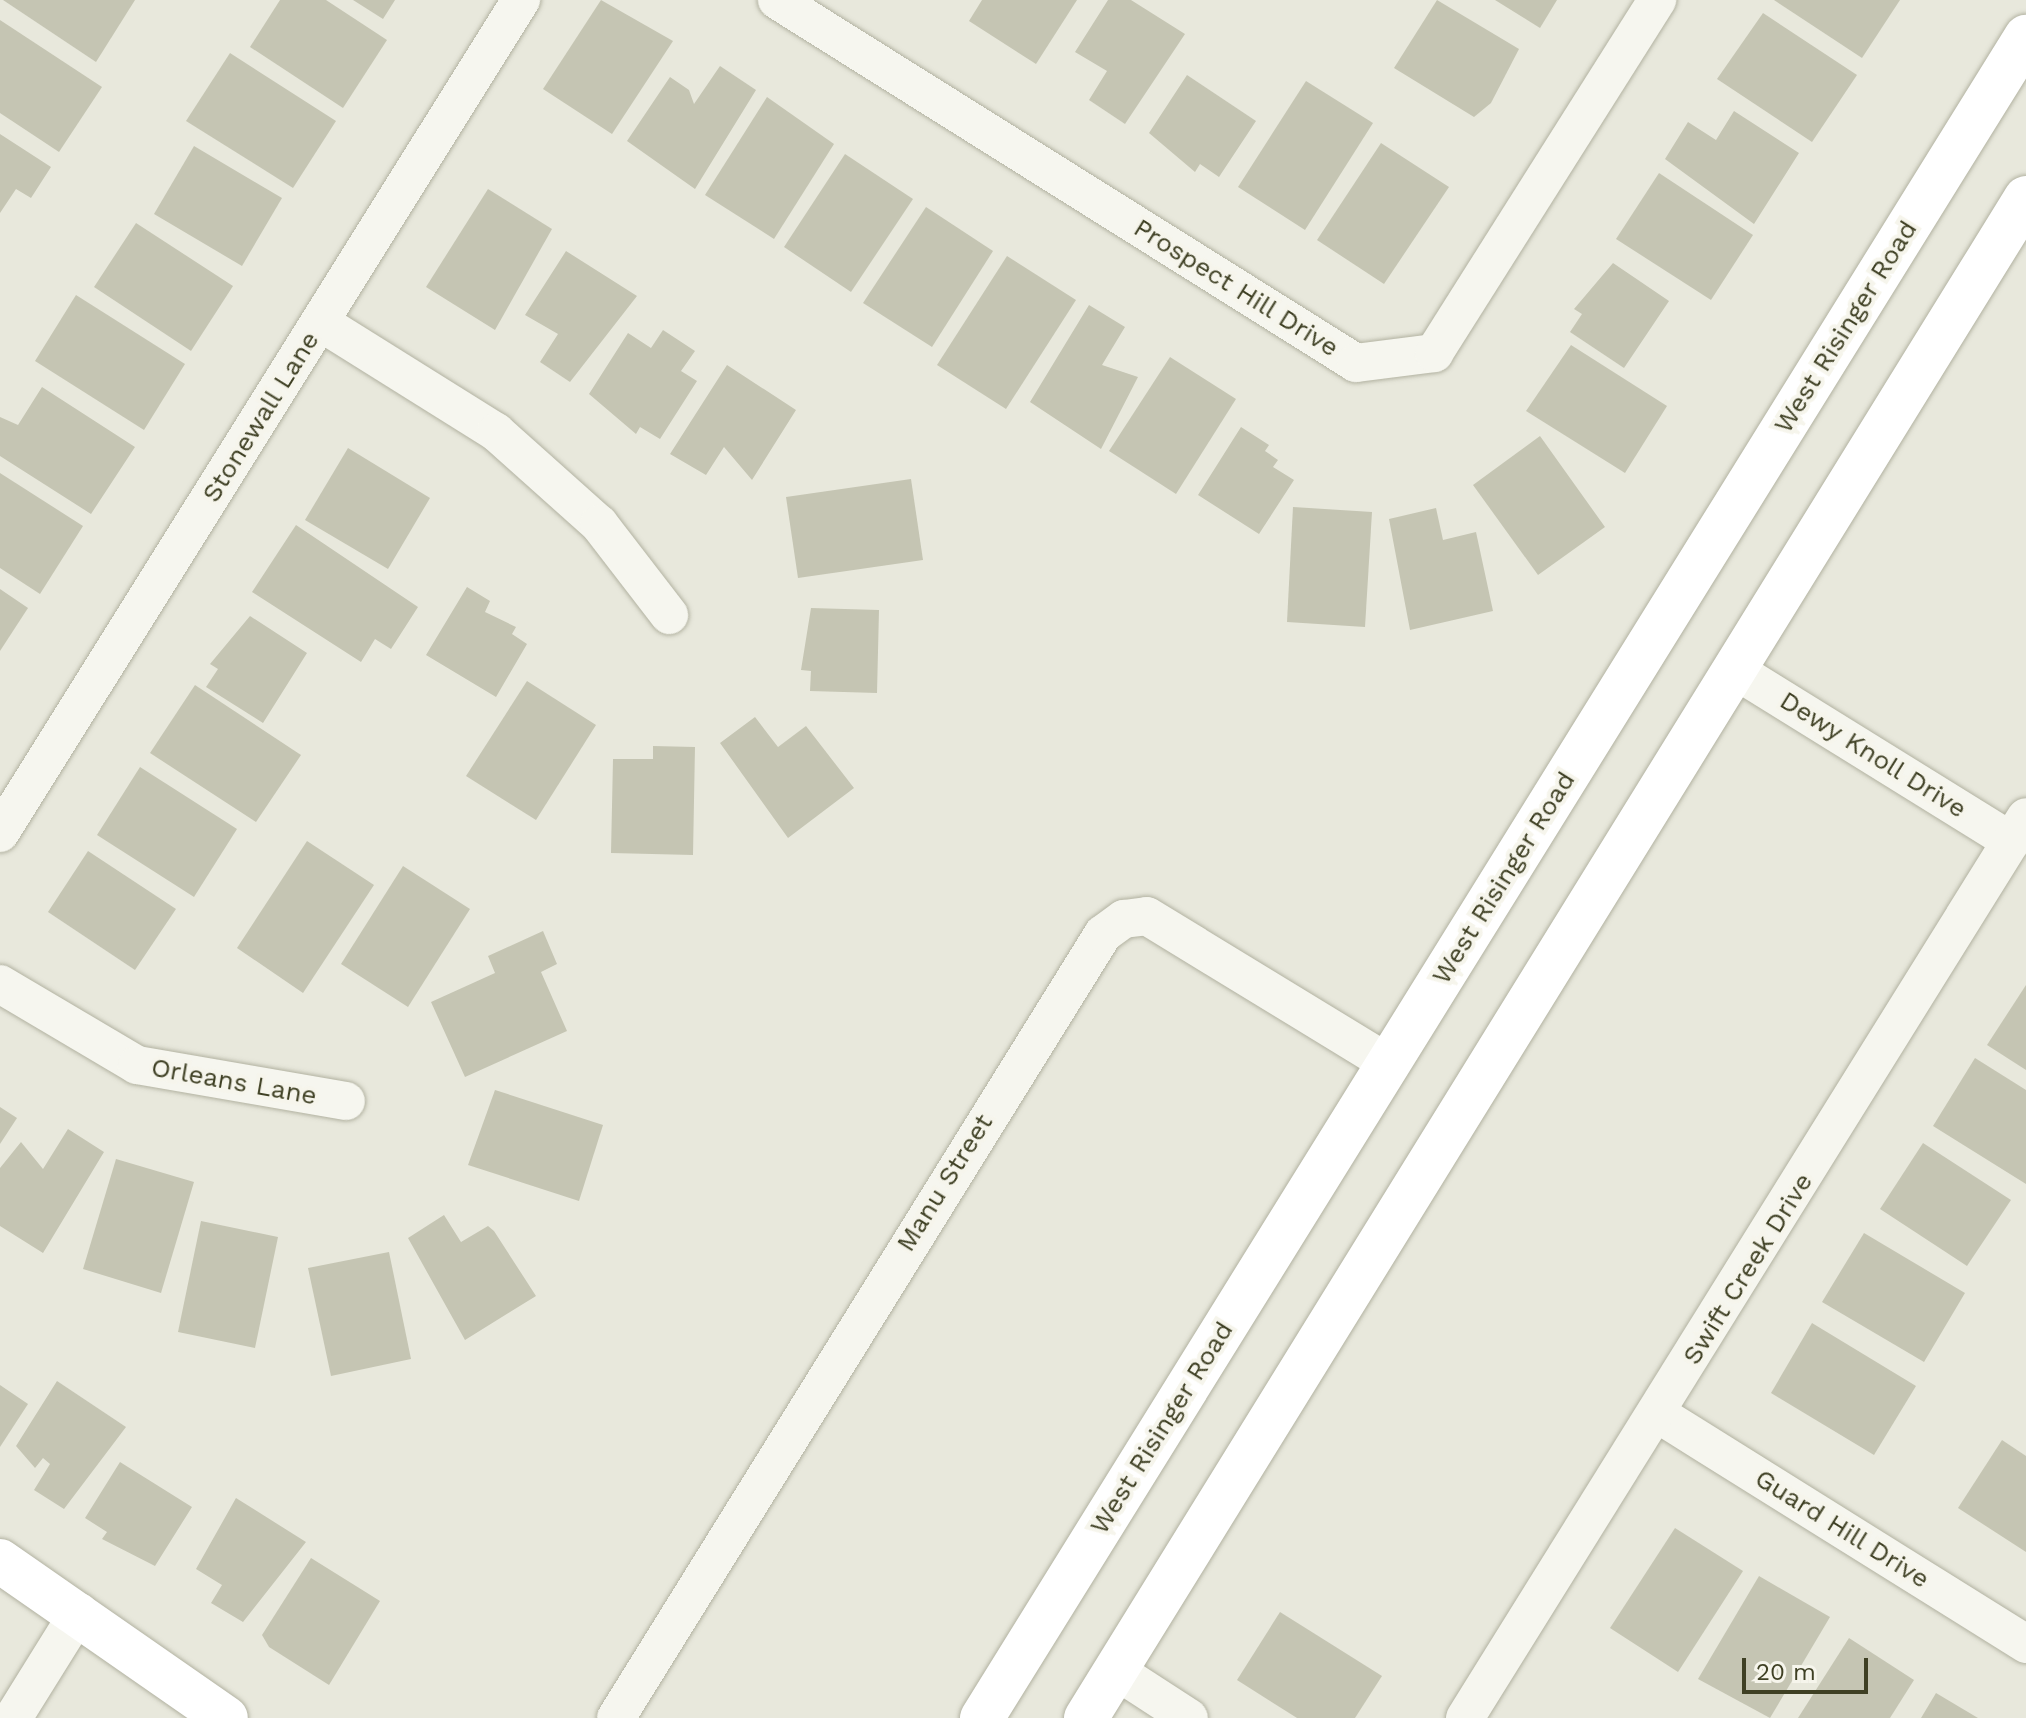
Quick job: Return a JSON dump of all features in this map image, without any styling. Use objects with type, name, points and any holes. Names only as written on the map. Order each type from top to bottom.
[{"type":"main road","name":"West Risinger Road","points":[[982,1718],[2026,37]]},
{"type":"main road","points":[[1086,1718],[2026,198]]},
{"type":"main road","points":[[0,1561],[79,1612],[226,1718]]},
{"type":"street","name":"Stonewall Lane","points":[[0,833],[521,0]]},
{"type":"street","name":"Prospect Hill Drive","points":[[777,0],[1356,363],[1434,353],[1657,0]]},
{"type":"street","points":[[320,322],[496,432],[599,524],[669,615]]},
{"type":"street","name":"Dewy Knoll Drive","points":[[1735,670],[2018,829]]},
{"type":"street","name":"Swift Creek Drive","points":[[1465,1718],[1658,1414],[2018,829]]},
{"type":"street","name":"Manu Street","points":[[616,1718],[1103,934],[1124,919],[1147,916],[1389,1064]]},
{"type":"street","name":"Orleans Lane","points":[[0,984],[137,1065],[346,1101]]},
{"type":"street","name":"Guard Hill Drive","points":[[1658,1414],[2026,1644]]},
{"type":"street","points":[[13,1718],[79,1612]]},
{"type":"street","points":[[1115,1670],[1189,1718]]},
{"type":"building","points":[[3,0],[135,0],[96,62]]},
{"type":"building","points":[[280,0],[326,0],[387,40],[343,108],[250,47]]},
{"type":"building","points":[[353,0],[395,0],[383,19]]},
{"type":"building","points":[[601,0],[673,41],[612,134],[543,89]]},
{"type":"building","points":[[982,0],[1077,0],[1036,64],[969,21]]},
{"type":"building","points":[[1108,0],[1131,0],[1185,34],[1125,124],[1089,100],[1107,71],[1075,52]]},
{"type":"building","points":[[1437,0],[1519,49],[1491,103],[1474,117],[1394,68]]},
{"type":"building","points":[[1495,0],[1557,0],[1540,28]]},
{"type":"building","points":[[1774,0],[1900,0],[1862,58]]},
{"type":"building","points":[[1763,13],[1857,75],[1812,142],[1717,79]]},
{"type":"building","points":[[0,20],[102,87],[59,152],[0,113]]},
{"type":"building","points":[[230,53],[336,121],[293,188],[186,121]]},
{"type":"building","points":[[720,66],[756,90],[695,189],[627,141],[670,77],[689,90],[694,104]]},
{"type":"building","points":[[1187,75],[1256,121],[1219,177],[1200,164],[1195,172],[1149,133]]},
{"type":"building","points":[[1306,81],[1373,123],[1305,230],[1238,187]]},
{"type":"building","points":[[767,97],[834,144],[774,239],[705,195]]},
{"type":"building","points":[[1734,111],[1799,153],[1754,224],[1665,159],[1688,122],[1716,140]]},
{"type":"building","points":[[0,134],[51,167],[31,198],[16,189],[0,213]]},
{"type":"building","points":[[1381,143],[1449,187],[1384,284],[1317,240]]},
{"type":"building","points":[[194,146],[282,198],[242,266],[154,214]]},
{"type":"building","points":[[845,154],[913,199],[851,292],[784,247]]},
{"type":"building","points":[[1659,173],[1753,235],[1711,300],[1616,239]]},
{"type":"building","points":[[488,189],[552,229],[495,330],[426,287]]},
{"type":"building","points":[[926,207],[993,251],[932,347],[863,303]]},
{"type":"building","points":[[136,223],[233,286],[191,351],[94,287]]},
{"type":"building","points":[[566,251],[637,296],[570,382],[540,362],[558,334],[525,315]]},
{"type":"building","points":[[1007,256],[1076,300],[1006,409],[937,365]]},
{"type":"building","points":[[1613,263],[1669,301],[1624,368],[1570,332],[1582,314],[1574,309]]},
{"type":"building","points":[[76,295],[185,364],[144,430],[35,361]]},
{"type":"building","points":[[1089,305],[1125,327],[1102,365],[1138,377],[1101,449],[1030,402]]},
{"type":"building","points":[[663,330],[695,351],[681,371],[697,381],[660,439],[640,427],[636,434],[589,394],[628,333],[651,348]]},
{"type":"building","points":[[1571,345],[1667,406],[1625,473],[1526,411]]},
{"type":"building","points":[[1170,357],[1236,399],[1176,494],[1109,451]]},
{"type":"building","points":[[727,365],[796,410],[752,480],[724,447],[706,475],[670,454]]},
{"type":"building","points":[[42,387],[135,447],[91,514],[0,456],[0,417],[18,425]]},
{"type":"building","points":[[1241,427],[1269,445],[1265,451],[1278,460],[1273,467],[1294,480],[1259,534],[1198,495]]},
{"type":"building","points":[[1540,436],[1605,527],[1538,575],[1473,485]]},
{"type":"building","points":[[348,448],[430,498],[388,569],[305,520]]},
{"type":"building","points":[[0,473],[83,526],[40,594],[0,568]]},
{"type":"building","points":[[911,479],[923,560],[798,578],[786,497]]},
{"type":"building","points":[[1293,507],[1372,512],[1365,627],[1287,622]]},
{"type":"building","points":[[1436,508],[1443,540],[1476,532],[1493,611],[1410,630],[1389,519]]},
{"type":"building","points":[[296,525],[418,607],[391,649],[375,639],[361,662],[252,592]]},
{"type":"building","points":[[467,587],[490,601],[485,612],[516,627],[512,634],[527,644],[496,697],[426,655]]},
{"type":"building","points":[[0,589],[28,608],[0,651]]},
{"type":"building","points":[[811,608],[879,610],[877,693],[810,691],[811,671],[801,670]]},
{"type":"building","points":[[250,616],[307,653],[263,723],[206,687],[218,669],[210,664]]},
{"type":"building","points":[[527,681],[596,725],[536,820],[466,776]]},
{"type":"building","points":[[195,685],[301,755],[256,822],[150,753]]},
{"type":"building","points":[[755,717],[778,747],[806,726],[854,788],[788,838],[720,743]]},
{"type":"building","points":[[653,746],[695,747],[693,855],[611,853],[613,759],[653,759]]},
{"type":"building","points":[[140,767],[237,829],[194,897],[97,835]]},
{"type":"building","points":[[307,841],[374,885],[303,993],[237,948]]},
{"type":"building","points":[[88,851],[176,909],[135,970],[48,912]]},
{"type":"building","points":[[403,866],[470,909],[408,1007],[341,964]]},
{"type":"building","points":[[543,931],[557,964],[541,972],[567,1031],[465,1077],[431,1002],[495,973],[488,956]]},
{"type":"building","points":[[2026,985],[2026,1070],[1987,1045]]},
{"type":"building","points":[[1975,1058],[2026,1090],[2026,1184],[1933,1126]]},
{"type":"building","points":[[495,1090],[603,1125],[579,1201],[468,1165]]},
{"type":"building","points":[[0,1107],[17,1118],[0,1144]]},
{"type":"building","points":[[68,1129],[104,1152],[43,1253],[0,1226],[0,1168],[21,1142],[43,1169]]},
{"type":"building","points":[[1923,1143],[2011,1200],[1967,1266],[1880,1209]]},
{"type":"building","points":[[116,1159],[194,1182],[161,1293],[83,1269]]},
{"type":"building","points":[[444,1215],[461,1242],[488,1226],[494,1231],[536,1296],[465,1340],[408,1238]]},
{"type":"building","points":[[201,1221],[278,1237],[255,1348],[178,1332]]},
{"type":"building","points":[[1864,1233],[1965,1293],[1924,1362],[1822,1302]]},
{"type":"building","points":[[389,1252],[411,1359],[331,1376],[308,1268]]},
{"type":"building","points":[[1812,1323],[1916,1386],[1874,1455],[1771,1393]]},
{"type":"building","points":[[57,1381],[126,1427],[64,1509],[34,1490],[50,1464],[43,1458],[35,1468],[16,1446]]},
{"type":"building","points":[[0,1385],[28,1404],[0,1447]]},
{"type":"building","points":[[2002,1440],[2026,1456],[2026,1552],[1958,1508]]},
{"type":"building","points":[[120,1462],[192,1507],[155,1566],[102,1539],[107,1532],[85,1518]]},
{"type":"building","points":[[236,1498],[306,1542],[243,1622],[211,1603],[222,1585],[196,1569]]},
{"type":"building","points":[[1675,1528],[1743,1571],[1678,1672],[1610,1628]]},
{"type":"building","points":[[311,1558],[380,1601],[329,1685],[269,1647],[262,1635]]},
{"type":"building","points":[[1759,1576],[1830,1617],[1770,1718],[1698,1679]]},
{"type":"building","points":[[1280,1612],[1382,1676],[1355,1718],[1297,1718],[1237,1680]]},
{"type":"building","points":[[1849,1638],[1914,1680],[1890,1718],[1798,1718]]},
{"type":"building","points":[[1936,1693],[1978,1718],[1921,1718]]}]
